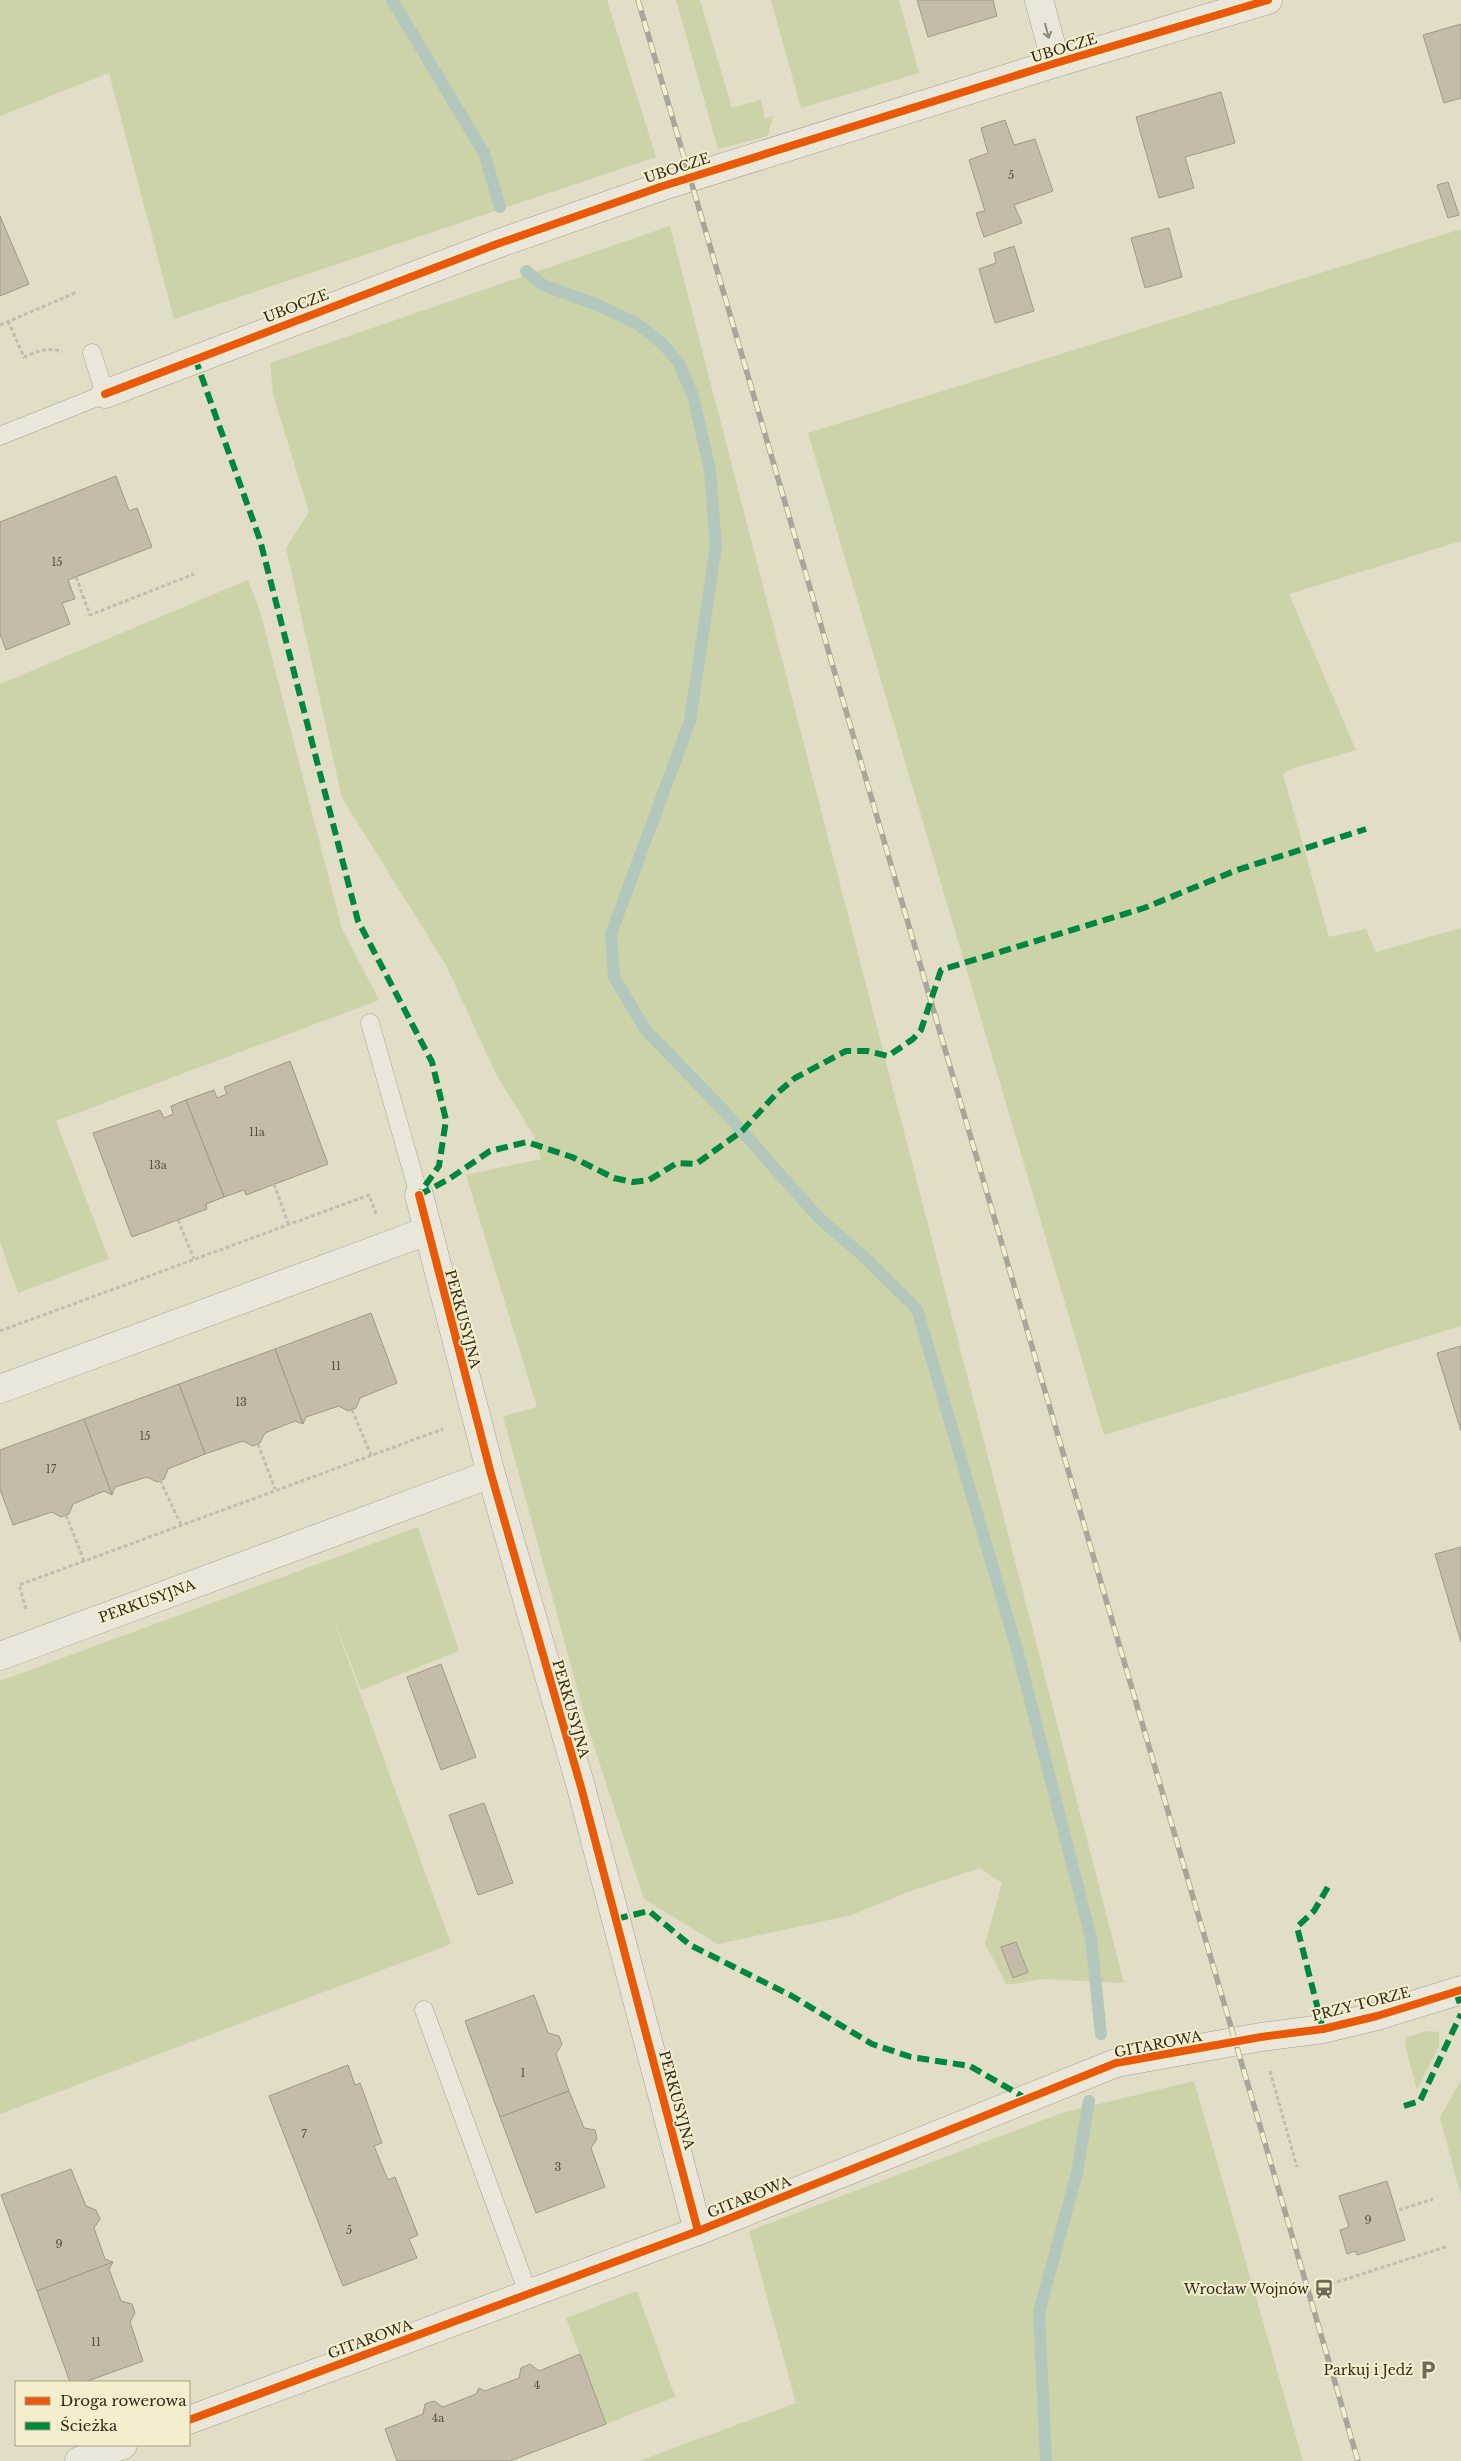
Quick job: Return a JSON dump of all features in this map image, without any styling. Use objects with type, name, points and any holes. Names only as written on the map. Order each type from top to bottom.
[{"type":"street","points":[[1039,0],[1056,63]]},
{"type":"street","name":"UBOCZE","points":[[97,397],[488,247],[660,187],[1056,63],[1268,0]]},
{"type":"street","name":"PERKUSYJNA","points":[[419,1195],[491,1474],[581,1787],[698,2231]]},
{"type":"street","points":[[0,1389],[427,1231]]},
{"type":"street","name":"PERKUSYJNA","points":[[0,1656],[491,1474]]},
{"type":"street","name":"PRZY TORZE","points":[[1249,2039],[1332,2027],[1461,1990]]},
{"type":"street","name":"GITAROWA","points":[[190,2420],[698,2231],[1116,2063],[1249,2039]]},
{"type":"street","points":[[79,2461],[120,2446]]},
{"type":"lane","points":[[92,353],[97,397]]},
{"type":"lane","name":"UBOCZE","points":[[0,436],[97,397]]},
{"type":"lane","points":[[370,1023],[419,1195]]},
{"type":"lane","points":[[424,2010],[528,2294]]},
{"type":"path","points":[[0,325],[77,292]]},
{"type":"path","points":[[8,321],[24,358],[39,351],[60,350],[67,355],[97,397]]},
{"type":"path","points":[[76,577],[90,615],[194,574]]},
{"type":"path","points":[[274,1184],[288,1223]]},
{"type":"path","points":[[0,1331],[288,1223],[369,1195],[386,1245]]},
{"type":"path","points":[[178,1220],[194,1259]]},
{"type":"path","points":[[352,1410],[371,1455]]},
{"type":"path","points":[[28,1616],[19,1585],[274,1489],[476,1417]]},
{"type":"path","points":[[258,1444],[274,1489]]},
{"type":"path","points":[[160,1480],[180,1525]]},
{"type":"path","points":[[66,1515],[84,1561]]},
{"type":"path","points":[[1249,2039],[1297,2167]]},
{"type":"path","points":[[1399,2210],[1433,2199]]},
{"type":"path","points":[[1331,2284],[1448,2246]]},
{"type":"green space","points":[[0,0],[607,0],[656,157],[174,319],[109,73],[0,116]]},
{"type":"green space","points":[[676,0],[700,0],[732,108],[761,100],[765,118],[773,116],[768,136],[718,149]]},
{"type":"green space","points":[[771,0],[899,0],[919,73],[801,108]]},
{"type":"green space","points":[[670,226],[1124,1983],[1042,1979],[1007,1985],[985,1944],[1002,1883],[980,1868],[908,1892],[852,1915],[718,1944],[644,1899],[588,1728],[503,1416],[537,1407],[466,1175],[541,1159],[534,1136],[496,1074],[446,965],[342,798],[286,548],[309,512],[273,394],[270,363]]},
{"type":"green space","points":[[1461,229],[1461,541],[1289,594],[1356,750],[1297,767],[1283,774],[1329,937],[1366,929],[1376,952],[1461,928],[1461,1326],[1104,1435],[808,433]]},
{"type":"green space","points":[[248,580],[260,611],[342,929],[379,1000],[56,1121],[109,1259],[18,1293],[0,1242],[0,684]]},
{"type":"green space","points":[[418,1527],[459,1651],[361,1690],[327,1602],[451,1944],[0,2114],[0,1681]]},
{"type":"green space","points":[[1428,2031],[1439,2032],[1439,2046],[1417,2090],[1405,2045],[1407,2037]]},
{"type":"green space","points":[[1461,2080],[1461,2196],[1440,2118]]},
{"type":"green space","points":[[1194,2081],[1303,2461],[639,2461],[796,2403],[749,2231],[1062,2113]]},
{"type":"green space","points":[[637,2291],[675,2397],[606,2424],[566,2318]]},
{"type":"building","points":[[917,0],[993,0],[997,16],[928,37]]},
{"type":"building","points":[[1461,24],[1461,98],[1444,103],[1423,35]]},
{"type":"building","points":[[1221,92],[1235,143],[1185,157],[1194,188],[1159,198],[1136,117]]},
{"type":"building","points":[[1005,120],[1014,145],[1035,139],[1053,191],[1014,205],[1022,223],[984,237],[976,213],[985,211],[969,160],[988,153],[981,128]]},
{"type":"building","points":[[1448,182],[1459,215],[1448,218],[1437,185]]},
{"type":"building","points":[[0,216],[29,284],[0,296]]},
{"type":"building","points":[[1169,228],[1182,277],[1145,288],[1131,238]]},
{"type":"building","points":[[1014,246],[1034,311],[995,323],[979,269],[996,263],[994,253]]},
{"type":"building","points":[[116,476],[129,511],[137,508],[152,547],[68,580],[75,599],[62,603],[70,624],[6,650],[0,634],[0,522]]},
{"type":"building","points":[[290,1061],[328,1164],[246,1195],[244,1190],[224,1197],[186,1100],[214,1090],[217,1098],[227,1094],[224,1087]]},
{"type":"building","points":[[186,1100],[224,1197],[206,1204],[207,1209],[132,1237],[93,1133],[160,1110],[164,1118],[173,1114],[171,1106]]},
{"type":"building","points":[[371,1313],[397,1383],[360,1398],[356,1408],[348,1411],[339,1406],[306,1417],[303,1424],[275,1349]]},
{"type":"building","points":[[1461,1346],[1461,1431],[1437,1353]]},
{"type":"building","points":[[275,1349],[303,1424],[295,1421],[265,1433],[260,1443],[253,1446],[243,1441],[205,1454],[179,1384]]},
{"type":"building","points":[[179,1384],[205,1454],[168,1469],[164,1479],[157,1482],[147,1477],[115,1487],[112,1495],[84,1419]]},
{"type":"building","points":[[84,1419],[112,1495],[104,1491],[73,1504],[69,1514],[61,1517],[52,1512],[13,1525],[0,1489],[0,1450]]},
{"type":"building","points":[[1461,1547],[1461,1642],[1435,1554]]},
{"type":"building","points":[[441,1664],[476,1757],[441,1770],[407,1677]]},
{"type":"building","points":[[484,1803],[513,1883],[478,1895],[449,1815]]},
{"type":"building","points":[[1016,1942],[1028,1972],[1013,1978],[1001,1947]]},
{"type":"building","points":[[534,1995],[548,2033],[559,2036],[562,2044],[556,2054],[569,2091],[500,2117],[465,2021]]},
{"type":"building","points":[[348,2065],[355,2085],[360,2083],[382,2143],[374,2146],[388,2180],[395,2177],[418,2235],[409,2239],[417,2258],[343,2286],[269,2096]]},
{"type":"building","points":[[569,2091],[584,2128],[595,2130],[597,2139],[591,2148],[605,2187],[536,2213],[500,2117]]},
{"type":"building","points":[[71,2169],[86,2206],[96,2210],[100,2219],[94,2228],[105,2259],[113,2262],[37,2291],[1,2195]]},
{"type":"building","points":[[1387,2181],[1405,2240],[1357,2255],[1355,2251],[1347,2254],[1340,2230],[1349,2227],[1339,2196]]},
{"type":"building","points":[[113,2262],[109,2269],[121,2301],[132,2304],[135,2313],[130,2322],[143,2361],[88,2381],[70,2381],[37,2291]]},
{"type":"building","points":[[580,2354],[606,2424],[510,2461],[397,2461],[385,2429],[423,2414],[425,2404],[434,2401],[443,2407],[476,2394],[479,2388],[485,2391],[519,2378],[521,2368],[530,2364],[539,2371]]},
{"type":"waterway","points":[[392,0],[484,153],[500,207]]},
{"type":"waterway","points":[[526,271],[543,285],[600,306],[636,323],[663,344],[679,363],[693,396],[710,470],[716,546],[690,721],[611,934],[614,977],[645,1029],[725,1112],[819,1218],[864,1257],[917,1309],[1018,1653],[1091,1938],[1101,2034]]},
{"type":"waterway","points":[[1046,2461],[1039,2312],[1077,2173],[1089,2101]]},
{"type":"railway","points":[[638,0],[1358,2461]]},
{"type":"marked path","points":[[195,358],[260,540],[358,921],[432,1062],[446,1120],[439,1166],[420,1193]]},
{"type":"marked path","points":[[419,1195],[449,1179],[490,1151],[527,1142],[572,1157],[614,1178],[633,1182],[649,1180],[677,1163],[696,1164],[742,1131],[776,1094],[795,1078],[846,1051],[867,1051],[888,1056],[913,1039],[921,1030],[941,970],[1144,908],[1237,870],[1366,829]]},
{"type":"marked path","points":[[1323,2029],[1297,1927],[1314,1911],[1328,1887]]},
{"type":"marked path","points":[[616,1919],[649,1911],[690,1945],[792,1996],[872,2044],[911,2057],[970,2066],[1027,2099]]},
{"type":"marked path","points":[[1456,1992],[1461,2007]]},
{"type":"marked path","points":[[1404,2106],[1420,2101],[1461,2014]]},
{"type":"cycle path","points":[[105,394],[497,244],[660,187],[1056,63],[1268,0]]},
{"type":"cycle path","points":[[419,1195],[491,1474],[581,1787],[698,2231]]},
{"type":"cycle path","points":[[190,2420],[698,2231],[1116,2063],[1261,2037],[1323,2029],[1377,2016],[1461,1990]]},
{"type":"place","name":"Wrocław Wojnów","points":[[1324,2289]]},
{"type":"place","name":"Parkuj i Jedź","points":[[1428,2370]]}]
